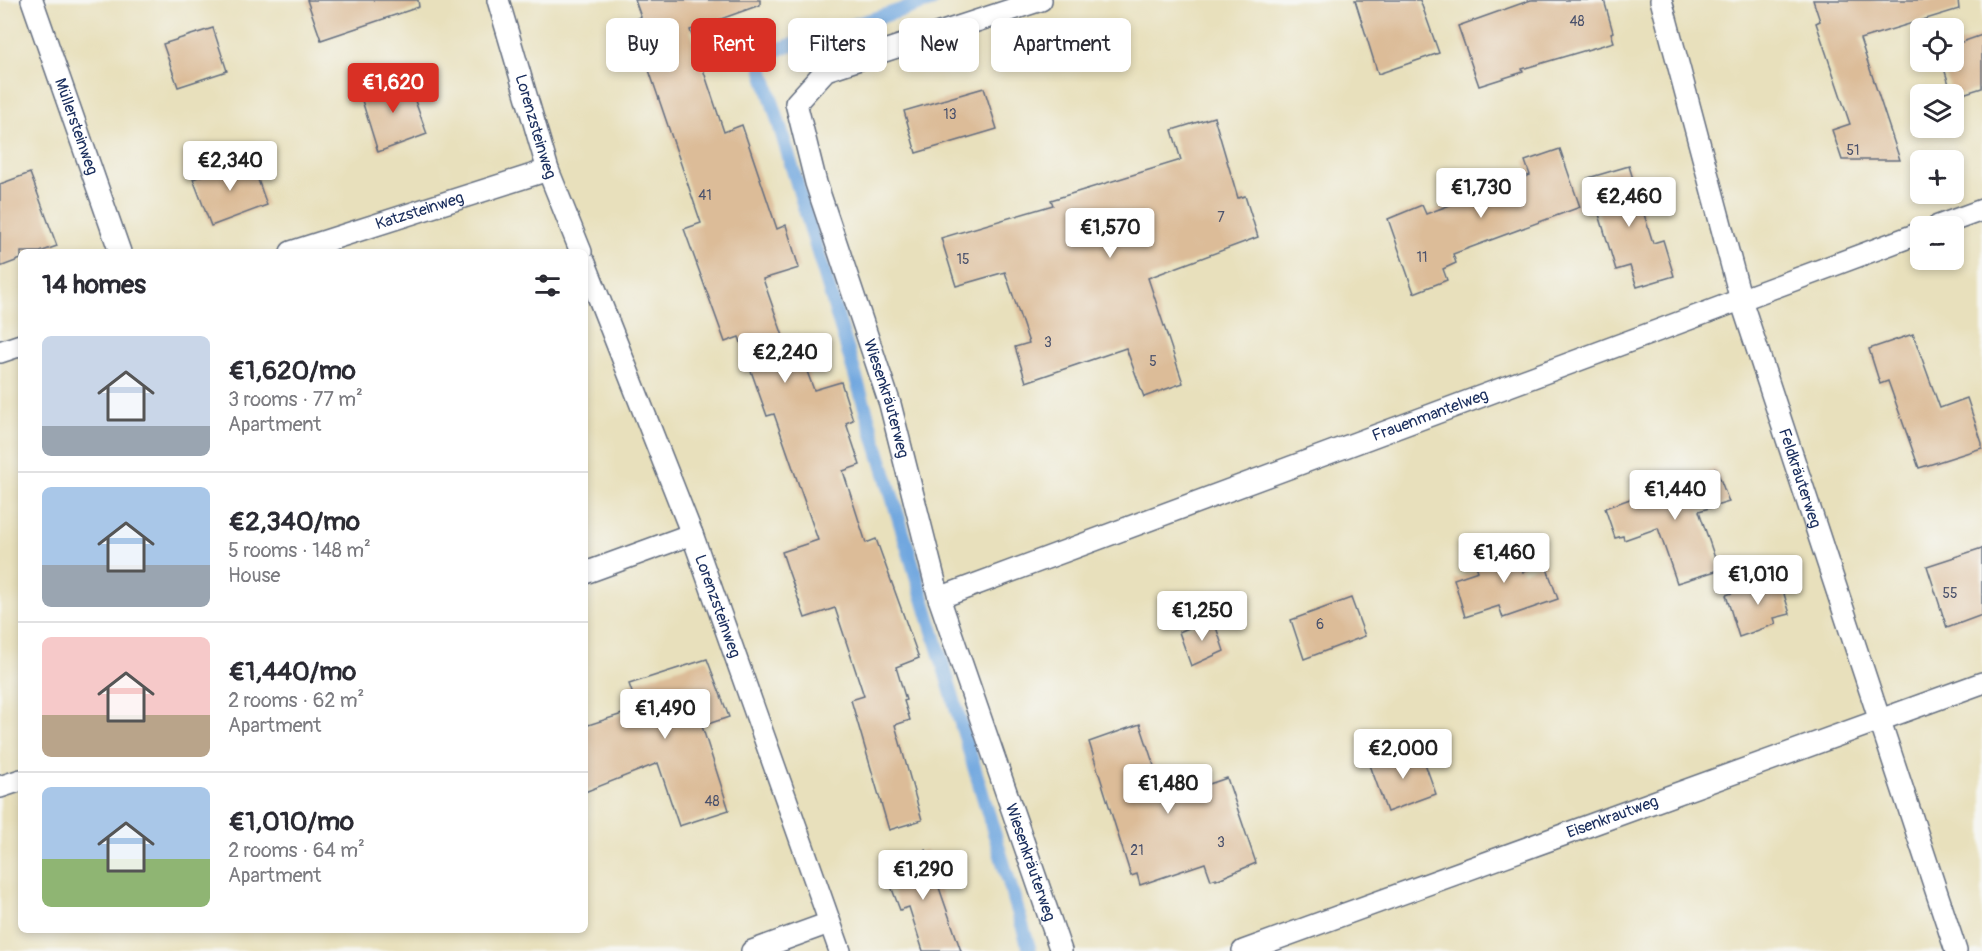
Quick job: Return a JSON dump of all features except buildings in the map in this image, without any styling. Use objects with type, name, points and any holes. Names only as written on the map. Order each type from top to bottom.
[{"type":"lane","name":"Müllersteinweg","points":[[32,0],[119,249]]},
{"type":"lane","name":"Lorenzsteinweg","points":[[498,0],[548,170],[580,249]]},
{"type":"lane","name":"Wiesenkräuterweg","points":[[1041,0],[826,70],[796,103],[816,183],[890,405],[939,598],[1061,951]]},
{"type":"lane","name":"Feldkräuterweg","points":[[1662,0],[1741,300],[1956,951]]},
{"type":"lane","name":"Katzsteinweg","points":[[300,249],[548,170]]},
{"type":"lane","points":[[1964,217],[1982,210]]},
{"type":"lane","name":"Frauenmantelweg","points":[[939,598],[1910,237]]},
{"type":"lane","name":"Lorenzsteinweg","points":[[588,271],[692,534],[840,951]]},
{"type":"lane","points":[[0,352],[18,346]]},
{"type":"lane","points":[[588,572],[692,534]]},
{"type":"lane","name":"Eisenkrautweg","points":[[1243,951],[1982,682]]},
{"type":"lane","points":[[0,788],[18,781]]},
{"type":"lane","points":[[753,951],[830,922]]},
{"type":"waterway","points":[[933,0],[776,50],[762,68],[1030,951]]}]
